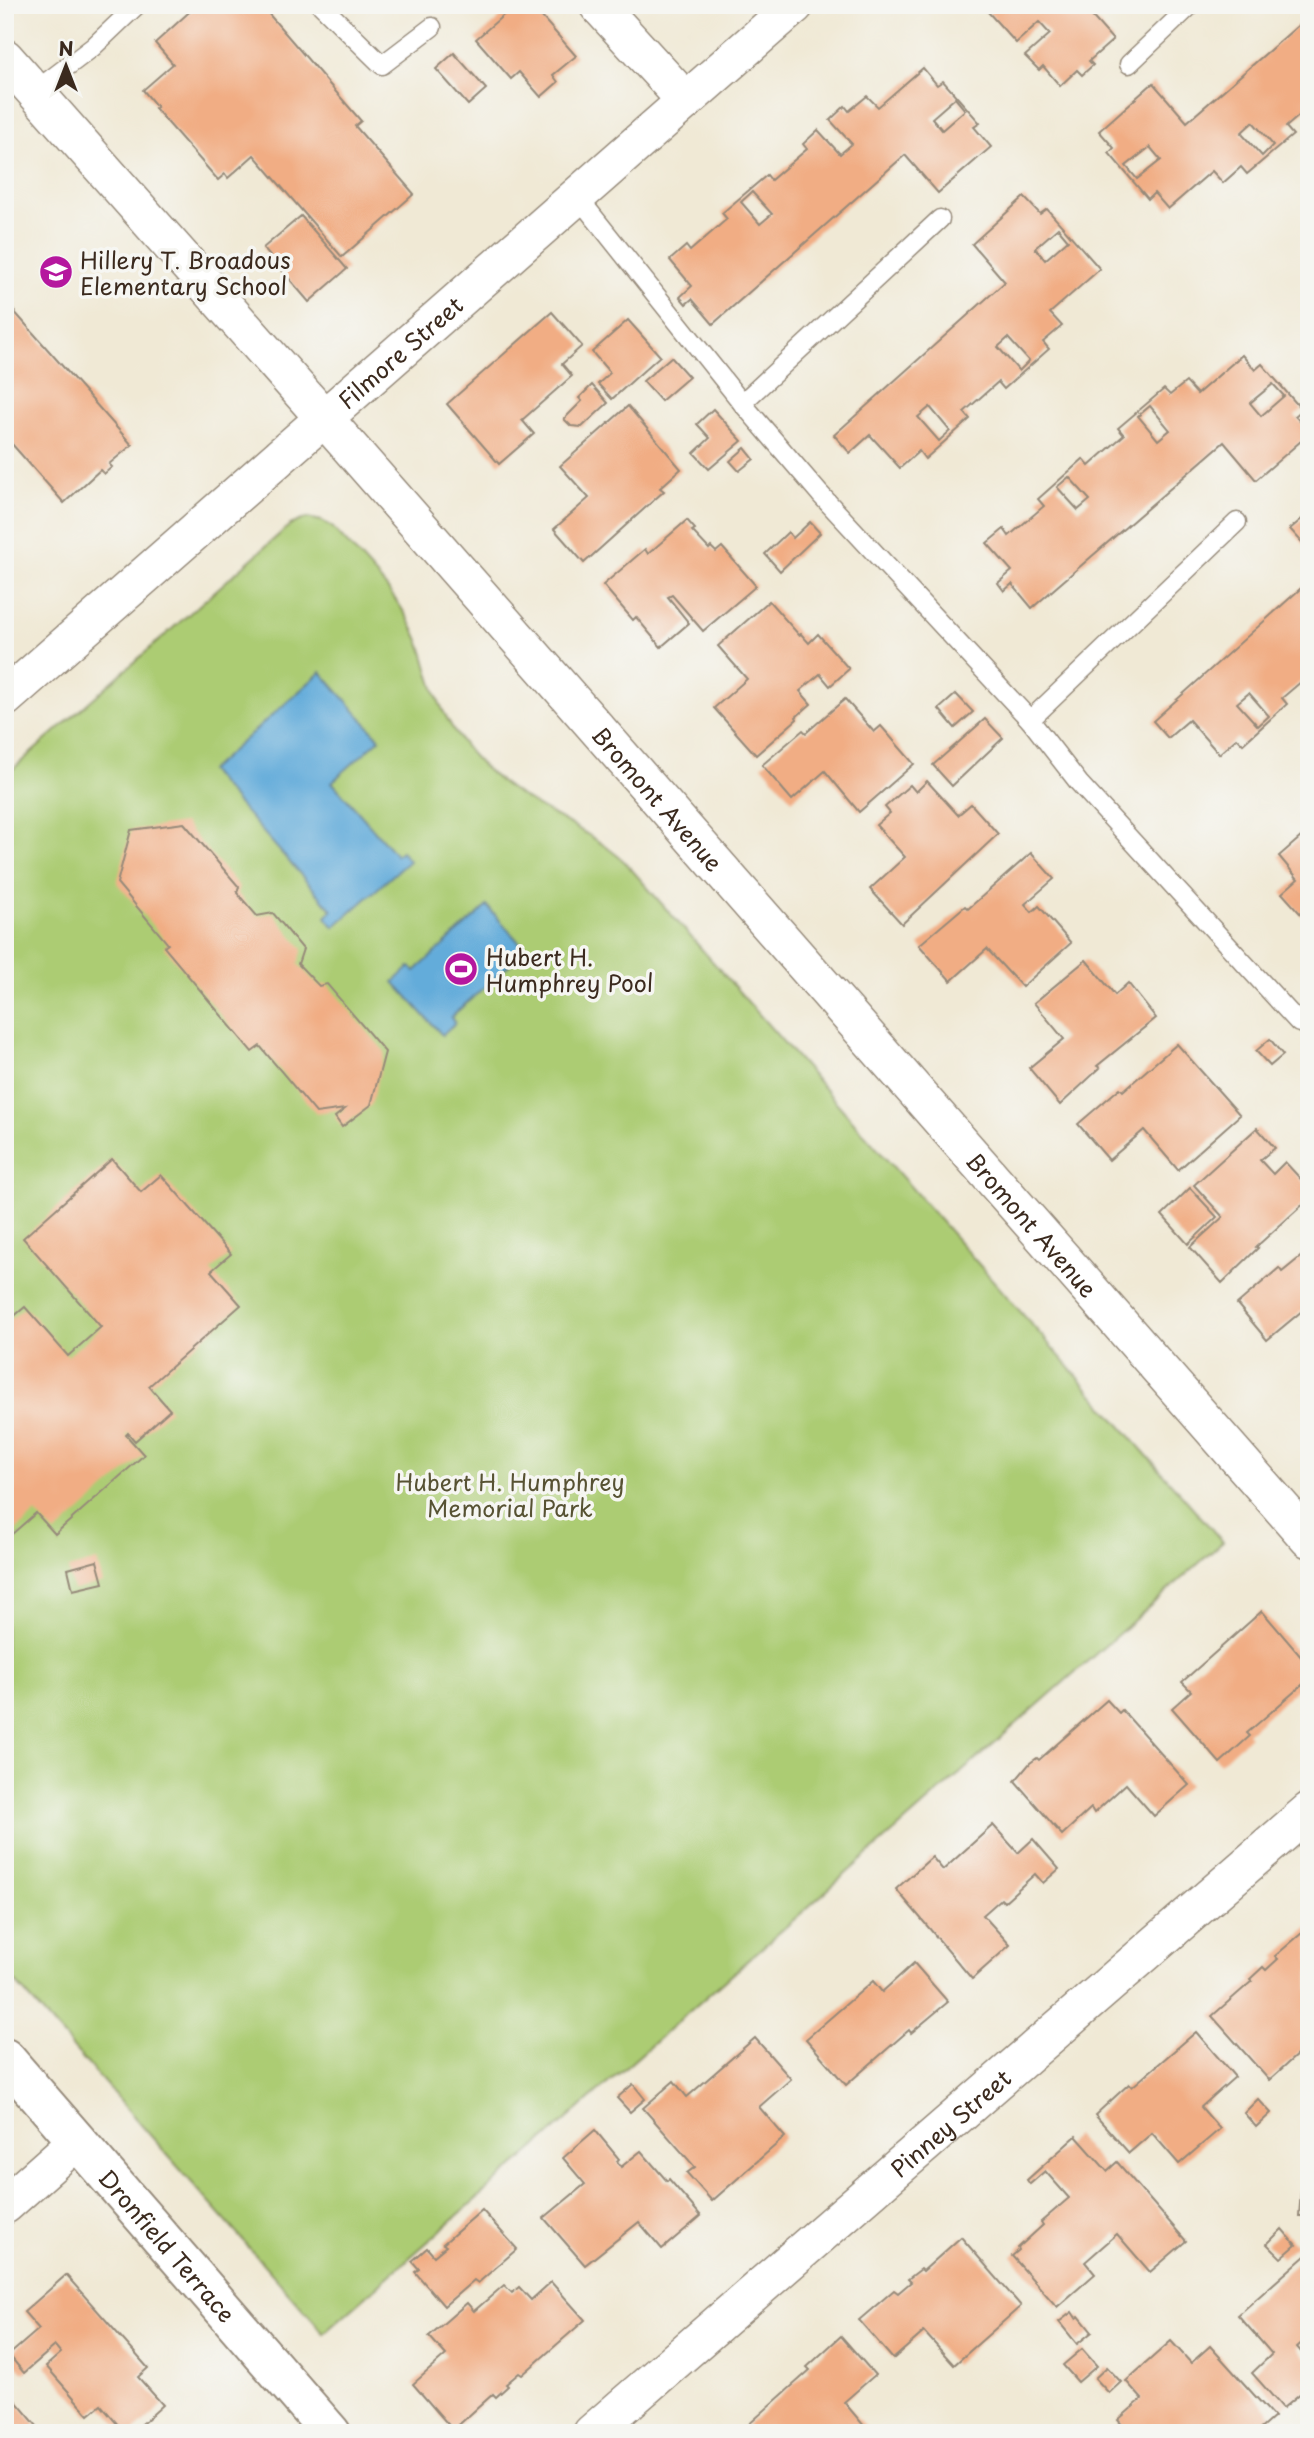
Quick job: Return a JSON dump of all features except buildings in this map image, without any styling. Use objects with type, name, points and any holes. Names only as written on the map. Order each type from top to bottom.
[{"type":"street","points":[[598,5],[686,101]]},
{"type":"street","name":"Filmore Street","points":[[5,698],[795,5]]},
{"type":"street","name":"Bromont Avenue","points":[[5,58],[1309,1539]]},
{"type":"street","name":"Pinney Street","points":[[592,2433],[1309,1811]]},
{"type":"street","name":"Dronfield Terrace","points":[[5,2058],[331,2433]]},
{"type":"street","points":[[5,2205],[78,2141]]},
{"type":"lane","points":[[35,92],[93,47],[137,5]]},
{"type":"lane","points":[[321,5],[382,65],[432,27]]},
{"type":"lane","points":[[1129,64],[1191,5]]},
{"type":"lane","points":[[577,196],[742,403],[820,494],[1030,720],[1079,783],[1299,1023],[1309,1014]]},
{"type":"lane","points":[[742,403],[940,219]]},
{"type":"lane","points":[[1030,720],[1237,522]]},
{"type":"green space","name":"Hubert H. Humphrey Memorial Park","points":[[307,518],[322,521],[332,527],[400,606],[419,641],[443,711],[473,756],[508,787],[587,834],[625,862],[1223,1542],[324,2333],[5,1970],[5,776],[290,525]]},
{"type":"water","points":[[321,672],[380,739],[332,782],[396,855],[401,851],[409,861],[334,927],[326,917],[332,910],[209,771]]},
{"type":"water","name":"Hubert H. Humphrey Pool","points":[[487,906],[526,950],[451,1017],[455,1023],[442,1035],[394,982],[410,967],[415,971]]},
{"type":"place","name":"Hillery T. Broadous Elementary School","points":[[56,272]]},
{"type":"place","name":"Hubert H. Humphrey Pool","points":[[461,969]]}]
